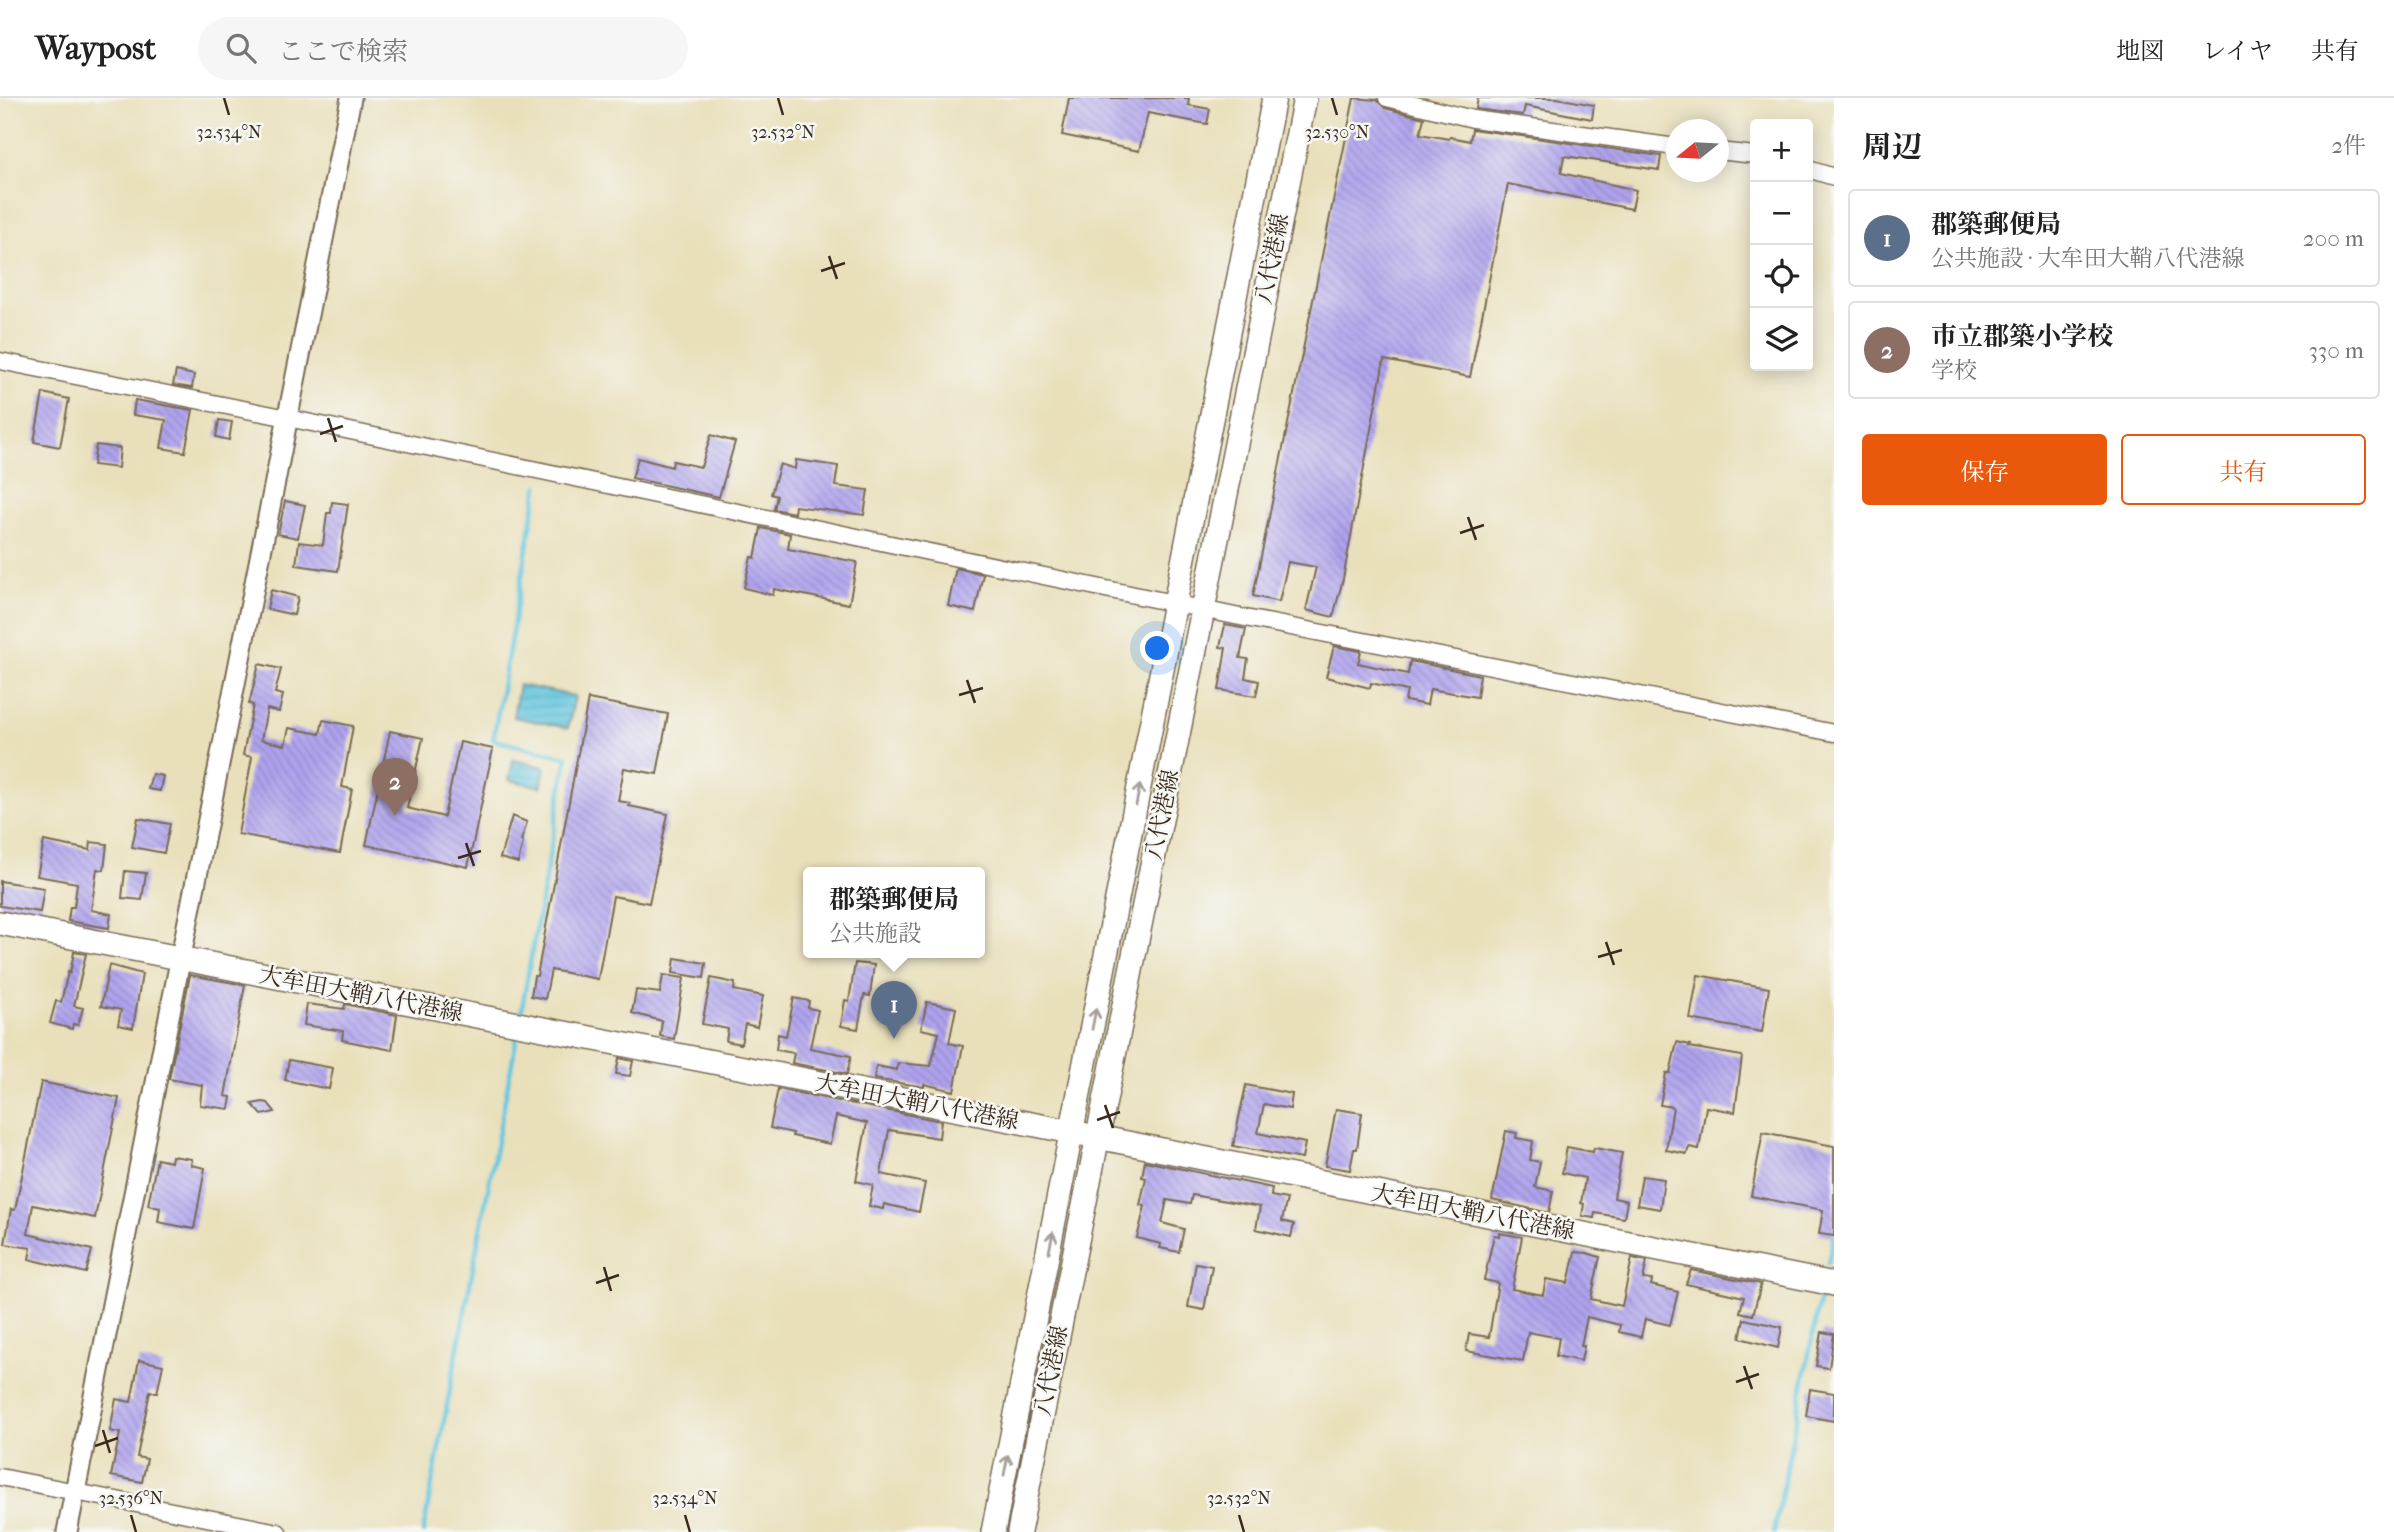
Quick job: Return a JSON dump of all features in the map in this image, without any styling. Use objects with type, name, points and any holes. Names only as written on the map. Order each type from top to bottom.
[{"type":"main road","name":"八代港線","points":[[993,1532],[1274,98]]},
{"type":"main road","name":"八代港線","points":[[1019,1532],[1305,98]]},
{"type":"main road","name":"大牟田大鞘八代港線","points":[[0,923],[1834,1284]]},
{"type":"street","points":[[67,1532],[351,98]]},
{"type":"street","points":[[1387,98],[1473,119],[1666,145]]},
{"type":"street","points":[[1729,152],[1750,154]]},
{"type":"street","points":[[1813,171],[1834,177]]},
{"type":"street","points":[[0,361],[288,418],[1175,603],[1834,733]]},
{"type":"street","points":[[0,1478],[278,1532]]},
{"type":"water","points":[[519,685],[575,696],[568,728],[513,717]]},
{"type":"water","points":[[513,760],[545,767],[541,787],[509,780]]},
{"type":"building","points":[[1069,98],[1189,98],[1188,105],[1210,109],[1207,124],[1148,113],[1139,151],[1062,135]]},
{"type":"building","points":[[1354,98],[1377,100],[1385,108],[1424,118],[1420,134],[1470,141],[1472,129],[1661,156],[1659,170],[1564,156],[1561,173],[1636,190],[1632,209],[1508,184],[1470,377],[1384,360],[1343,579],[1333,617],[1306,610],[1316,567],[1288,562],[1279,602],[1253,596]]},
{"type":"building","points":[[1478,98],[1557,98],[1594,105],[1592,119],[1525,106],[1523,115],[1476,109]]},
{"type":"building","points":[[176,371],[194,375],[192,388],[173,385]]},
{"type":"building","points":[[43,393],[69,399],[60,447],[34,442]]},
{"type":"building","points":[[135,400],[193,410],[185,452],[161,448],[166,420],[133,415]]},
{"type":"building","points":[[219,420],[232,422],[229,440],[216,437]]},
{"type":"building","points":[[711,435],[735,442],[719,497],[632,478],[638,458],[672,467],[673,461],[701,467]]},
{"type":"building","points":[[96,445],[120,448],[118,468],[93,465]]},
{"type":"building","points":[[796,460],[838,466],[835,486],[868,490],[864,515],[795,506],[794,513],[774,509],[777,496],[771,494],[780,464],[795,469]]},
{"type":"building","points":[[285,501],[305,505],[298,538],[278,534]]},
{"type":"building","points":[[332,502],[348,504],[338,571],[296,565],[299,542],[323,545],[327,513],[331,513]]},
{"type":"building","points":[[761,528],[790,534],[788,549],[857,562],[849,604],[774,589],[773,595],[744,588],[751,557],[755,558]]},
{"type":"building","points":[[956,568],[983,574],[975,612],[948,606]]},
{"type":"building","points":[[271,590],[298,597],[294,615],[267,609]]},
{"type":"building","points":[[1225,625],[1246,629],[1240,658],[1248,659],[1245,678],[1259,681],[1256,696],[1219,690],[1226,648],[1220,647]]},
{"type":"building","points":[[1334,646],[1361,651],[1358,663],[1408,674],[1410,661],[1480,675],[1477,697],[1430,689],[1427,705],[1405,701],[1407,691],[1371,683],[1370,688],[1326,677]]},
{"type":"building","points":[[259,664],[281,669],[275,693],[283,695],[279,712],[267,709],[261,740],[285,745],[289,728],[320,734],[323,720],[353,726],[342,787],[352,789],[340,853],[238,834],[252,757],[243,755],[253,705],[249,704]]},
{"type":"building","points":[[588,699],[668,714],[657,774],[624,768],[618,801],[668,814],[649,903],[613,896],[598,979],[551,970],[545,999],[531,996],[534,976],[537,976]]},
{"type":"building","points":[[390,731],[423,738],[407,808],[444,817],[460,742],[493,749],[468,867],[366,845]]},
{"type":"building","points":[[152,774],[163,776],[160,791],[148,789]]},
{"type":"building","points":[[512,816],[527,822],[518,863],[500,858]]},
{"type":"building","points":[[138,818],[170,824],[164,853],[132,847]]},
{"type":"building","points":[[44,841],[90,850],[91,842],[107,844],[104,870],[97,869],[91,910],[111,914],[109,928],[68,921],[70,907],[74,907],[77,883],[37,876]]},
{"type":"building","points":[[125,871],[146,873],[142,900],[122,898]]},
{"type":"building","points":[[0,881],[44,888],[40,912],[0,906]]},
{"type":"building","points":[[74,952],[86,954],[74,1006],[83,1008],[78,1025],[73,1024],[72,1029],[50,1023],[56,1001],[61,1002]]},
{"type":"building","points":[[675,958],[706,963],[704,978],[673,973]]},
{"type":"building","points":[[855,963],[874,965],[870,996],[864,995],[858,1029],[841,1026],[845,1000],[849,1001]]},
{"type":"building","points":[[109,965],[142,974],[133,1028],[118,1025],[121,1010],[101,1006]]},
{"type":"building","points":[[190,975],[245,985],[225,1096],[231,1097],[229,1109],[200,1105],[202,1085],[169,1079]]},
{"type":"building","points":[[663,975],[684,978],[674,1039],[660,1036],[662,1021],[632,1013],[636,990],[660,993]]},
{"type":"building","points":[[1698,975],[1769,988],[1762,1032],[1690,1019]]},
{"type":"building","points":[[711,978],[735,983],[734,990],[763,996],[757,1027],[745,1024],[741,1044],[726,1041],[728,1029],[702,1024]]},
{"type":"building","points":[[794,998],[809,1001],[808,1008],[818,1010],[810,1048],[851,1056],[847,1074],[792,1063],[794,1053],[776,1050],[778,1034],[786,1036]]},
{"type":"building","points":[[927,1002],[956,1008],[949,1043],[963,1046],[954,1091],[924,1084],[924,1087],[874,1079],[876,1066],[897,1070],[898,1063],[931,1066],[939,1033],[921,1029]]},
{"type":"building","points":[[307,1004],[344,1009],[345,1004],[397,1015],[392,1050],[342,1040],[343,1031],[304,1025]]},
{"type":"building","points":[[1677,1042],[1690,1045],[1689,1047],[1742,1056],[1735,1112],[1706,1107],[1699,1149],[1689,1147],[1687,1154],[1666,1150],[1673,1107],[1660,1105],[1666,1073],[1670,1073]]},
{"type":"building","points":[[619,1058],[633,1061],[630,1076],[616,1074]]},
{"type":"building","points":[[289,1060],[333,1068],[329,1089],[285,1080]]},
{"type":"building","points":[[41,1082],[119,1098],[95,1218],[33,1205],[28,1234],[92,1250],[86,1273],[29,1259],[31,1248],[5,1244],[11,1209],[15,1210]]},
{"type":"building","points":[[1246,1085],[1292,1094],[1290,1109],[1264,1104],[1258,1133],[1305,1143],[1302,1159],[1233,1146]]},
{"type":"building","points":[[778,1089],[941,1121],[939,1138],[889,1130],[881,1174],[925,1183],[919,1212],[884,1204],[883,1209],[869,1206],[873,1185],[856,1181],[867,1123],[836,1116],[830,1144],[770,1128]]},
{"type":"building","points":[[268,1103],[275,1112],[262,1115],[252,1104]]},
{"type":"building","points":[[1336,1109],[1362,1113],[1357,1149],[1354,1149],[1350,1170],[1325,1166]]},
{"type":"building","points":[[1506,1131],[1517,1133],[1516,1138],[1533,1141],[1530,1160],[1540,1162],[1535,1187],[1553,1191],[1549,1213],[1492,1200]]},
{"type":"building","points":[[1763,1132],[1834,1146],[1834,1236],[1819,1234],[1823,1210],[1751,1196]]},
{"type":"building","points":[[1567,1147],[1593,1152],[1594,1148],[1622,1153],[1614,1198],[1627,1201],[1624,1218],[1595,1213],[1594,1218],[1582,1216],[1585,1178],[1562,1173]]},
{"type":"building","points":[[172,1156],[192,1159],[191,1165],[205,1168],[194,1229],[158,1222],[160,1208],[148,1205],[157,1159],[171,1162]]},
{"type":"building","points":[[1145,1161],[1272,1188],[1271,1196],[1287,1199],[1282,1221],[1294,1224],[1291,1237],[1256,1229],[1260,1207],[1192,1195],[1190,1204],[1167,1200],[1162,1223],[1184,1229],[1179,1252],[1160,1248],[1161,1244],[1137,1238],[1145,1206],[1140,1205],[1146,1178],[1142,1177]]},
{"type":"building","points":[[1642,1176],[1664,1179],[1660,1209],[1637,1205]]},
{"type":"building","points":[[1499,1233],[1522,1237],[1512,1289],[1543,1295],[1546,1279],[1568,1283],[1575,1252],[1587,1253],[1600,1257],[1591,1299],[1622,1306],[1632,1258],[1647,1261],[1643,1279],[1652,1280],[1651,1285],[1678,1292],[1670,1325],[1645,1319],[1641,1337],[1619,1332],[1620,1325],[1587,1317],[1581,1361],[1556,1356],[1559,1338],[1528,1332],[1523,1361],[1466,1351],[1469,1334],[1489,1337],[1498,1283],[1484,1280],[1494,1235],[1499,1236]]},
{"type":"building","points":[[1196,1263],[1212,1266],[1204,1310],[1188,1307]]},
{"type":"building","points":[[1691,1270],[1761,1284],[1753,1315],[1740,1312],[1744,1297],[1686,1284]]},
{"type":"building","points":[[1744,1319],[1782,1327],[1778,1348],[1740,1338]]},
{"type":"building","points":[[1822,1332],[1834,1334],[1829,1368],[1816,1366]]},
{"type":"building","points":[[139,1360],[163,1365],[157,1393],[150,1391],[137,1457],[147,1459],[142,1482],[111,1476],[120,1433],[110,1431],[116,1399],[131,1402]]},
{"type":"building","points":[[1810,1389],[1834,1393],[1834,1421],[1806,1416]]},
{"type":"waterway","points":[[520,1019],[567,757],[493,740],[538,486]]},
{"type":"waterway","points":[[423,1532],[518,1031]]},
{"type":"waterway","points":[[1828,1263],[1834,1234]]},
{"type":"waterway","points":[[1774,1532],[1821,1293]]},
{"type":"place","name":"市立郡築小学校","points":[[395,816]]},
{"type":"place","name":"郡築郵便局","points":[[894,1039]]}]
